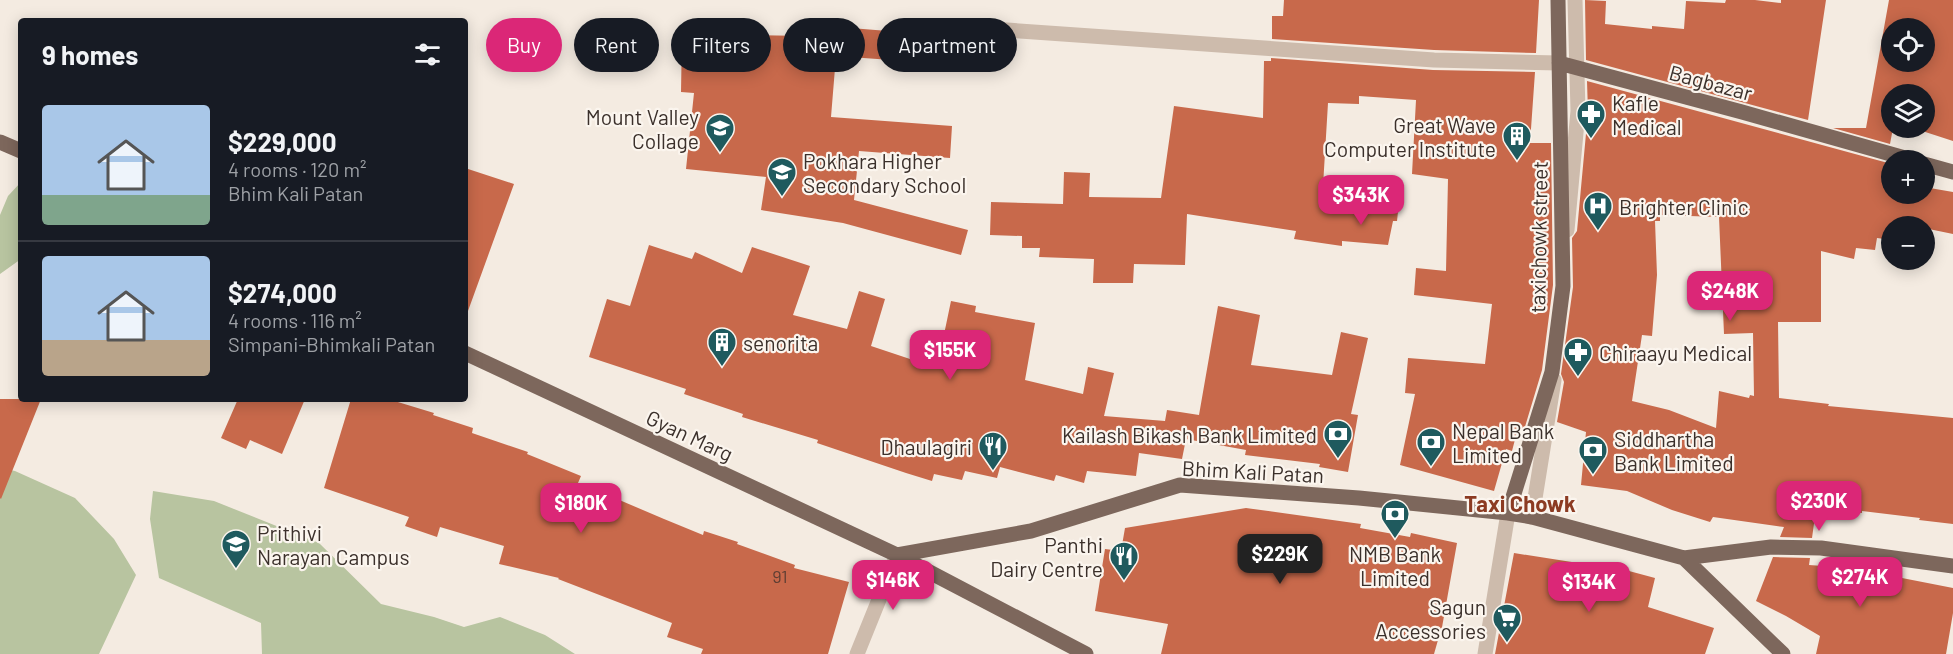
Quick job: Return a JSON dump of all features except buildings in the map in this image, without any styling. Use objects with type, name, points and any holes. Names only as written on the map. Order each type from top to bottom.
[{"type":"main road","points":[[1558,0],[1559,63]]},
{"type":"main road","name":"Bagbazar","points":[[1559,63],[1881,151]]},
{"type":"main road","name":"taxichowk street","points":[[1508,513],[1552,372],[1563,286],[1559,63]]},
{"type":"main road","points":[[0,142],[18,150]]},
{"type":"main road","points":[[1935,167],[1953,172]]},
{"type":"main road","name":"Gyan Marg","points":[[468,354],[897,555]]},
{"type":"main road","name":"Bhim Kali Patan","points":[[897,555],[1031,531],[1180,485],[1359,498],[1508,513],[1532,517],[1684,558],[1783,654]]},
{"type":"main road","points":[[1684,558],[1781,547],[1832,550],[1953,566]]},
{"type":"main road","points":[[897,555],[1086,654]]},
{"type":"street","points":[[1532,517],[1552,391],[1565,287],[1567,233],[1578,111],[1575,0]]},
{"type":"street","points":[[1017,31],[1434,60],[1559,63]]},
{"type":"street","points":[[1485,654],[1508,513]]},
{"type":"street","points":[[857,654],[897,555]]},
{"type":"green space","points":[[18,185],[18,261],[0,274],[0,215],[8,196]]},
{"type":"green space","points":[[0,468],[15,471],[75,498],[114,539],[136,575],[99,654],[0,654]]},
{"type":"green space","points":[[153,491],[214,501],[319,543],[381,604],[464,627],[500,617],[545,635],[575,654],[262,654],[261,623],[159,578],[150,519]]},
{"type":"place","name":"Kafle Medical","points":[[1591,140]]},
{"type":"place","name":"Mount Valley Collage","points":[[720,154]]},
{"type":"place","name":"Great Wave Computer Institute","points":[[1517,162]]},
{"type":"place","name":"Pokhara Higher Secondary School","points":[[782,198]]},
{"type":"place","name":"Brighter Clinic","points":[[1598,232]]},
{"type":"place","name":"senorita","points":[[722,368]]},
{"type":"place","name":"Chiraayu Medical","points":[[1578,378]]},
{"type":"place","name":"Kailash Bikash Bank Limited","points":[[1338,460]]},
{"type":"place","name":"Nepal Bank Limited","points":[[1431,468]]},
{"type":"place","name":"Dhaulagiri","points":[[993,472]]},
{"type":"place","name":"Siddhartha Bank Limited","points":[[1593,476]]},
{"type":"place","name":"NMB Bank Limited","points":[[1395,540]]},
{"type":"place","name":"Prithivi Narayan Campus","points":[[236,570]]},
{"type":"place","name":"Panthi Dairy Centre","points":[[1124,582]]},
{"type":"place","name":"Sagun Accessories","points":[[1507,644]]},
{"type":"district","name":"Taxi Chowk","points":[[1520,503]]}]
